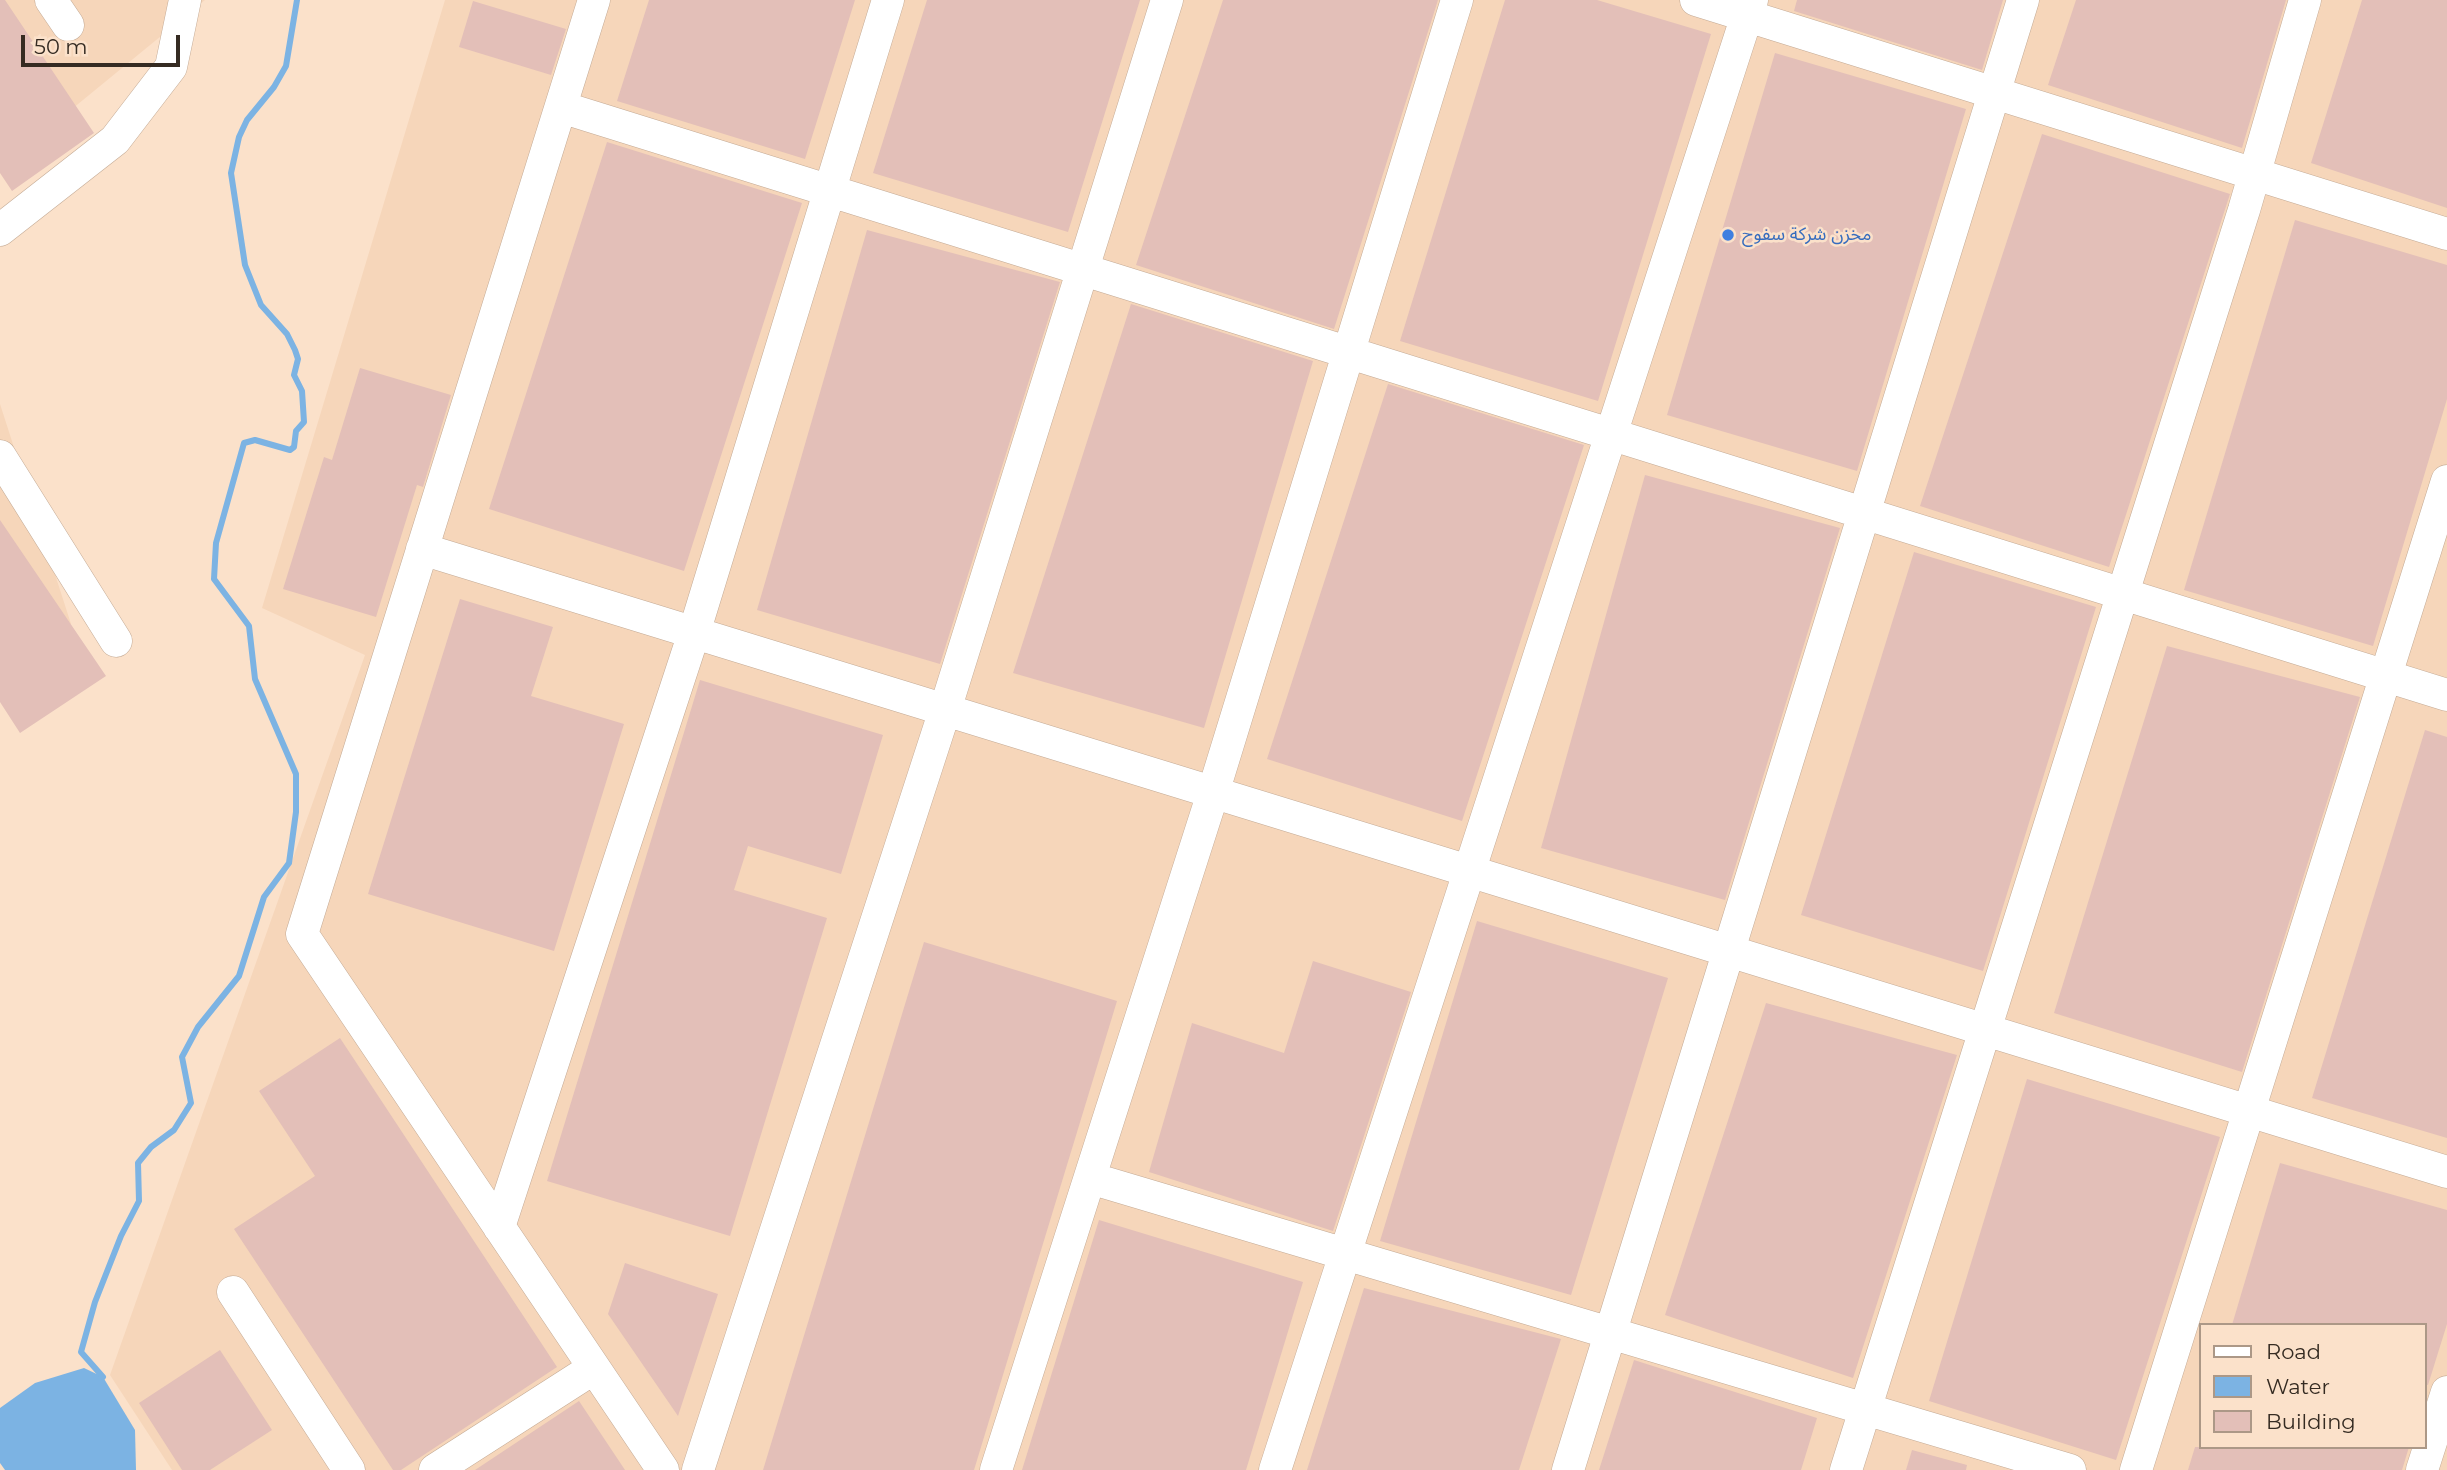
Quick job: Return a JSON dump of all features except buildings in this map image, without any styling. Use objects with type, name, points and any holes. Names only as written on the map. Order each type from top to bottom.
[{"type":"lane","points":[[0,230],[115,140],[171,67],[185,0]]},
{"type":"lane","points":[[594,0],[302,934],[663,1470]]},
{"type":"lane","points":[[499,1227],[694,633],[888,0]]},
{"type":"lane","points":[[698,1470],[945,710],[1167,0]]},
{"type":"lane","points":[[996,1470],[1213,793],[1457,0]]},
{"type":"lane","points":[[1696,0],[1749,8],[1994,93],[2447,234]]},
{"type":"lane","points":[[1568,1470],[2023,0]]},
{"type":"lane","points":[[1846,1470],[2254,174],[2305,0]]},
{"type":"lane","points":[[1275,1470],[1749,8]]},
{"type":"lane","points":[[561,107],[2447,695]]},
{"type":"lane","points":[[0,456],[116,641]]},
{"type":"lane","points":[[2136,1470],[2447,481]]},
{"type":"lane","points":[[422,549],[2447,1172]]},
{"type":"lane","points":[[1090,1178],[2070,1470]]},
{"type":"lane","points":[[233,1292],[349,1470]]},
{"type":"lane","points":[[435,1470],[594,1368]]},
{"type":"lane","points":[[2422,1470],[2447,1392]]},
{"type":"shaded area","points":[[0,0],[205,0],[0,168]]},
{"type":"shaded area","points":[[445,0],[2447,0],[2447,1470],[172,1470],[110,1375],[365,655],[262,608]]},
{"type":"shaded area","points":[[0,404],[71,624],[0,668]]},
{"type":"water","points":[[84,1368],[103,1377],[135,1430],[136,1470],[5,1470],[0,1463],[0,1408],[35,1383]]},
{"type":"waterway","points":[[103,1377],[81,1352],[95,1302],[121,1236],[139,1201],[138,1163],[151,1147],[174,1130],[191,1103],[182,1057],[198,1027],[239,976],[264,897],[289,863],[296,812],[296,774],[255,679],[249,626],[214,579],[216,543],[244,443],[255,440],[290,450],[294,447],[296,431],[304,422],[302,391],[294,375],[298,359],[295,350],[287,334],[261,305],[245,265],[231,173],[239,137],[247,120],[274,87],[286,66],[297,0]]},
{"type":"place","name":"مخزن شركة سفوح","points":[[1728,235]]}]
